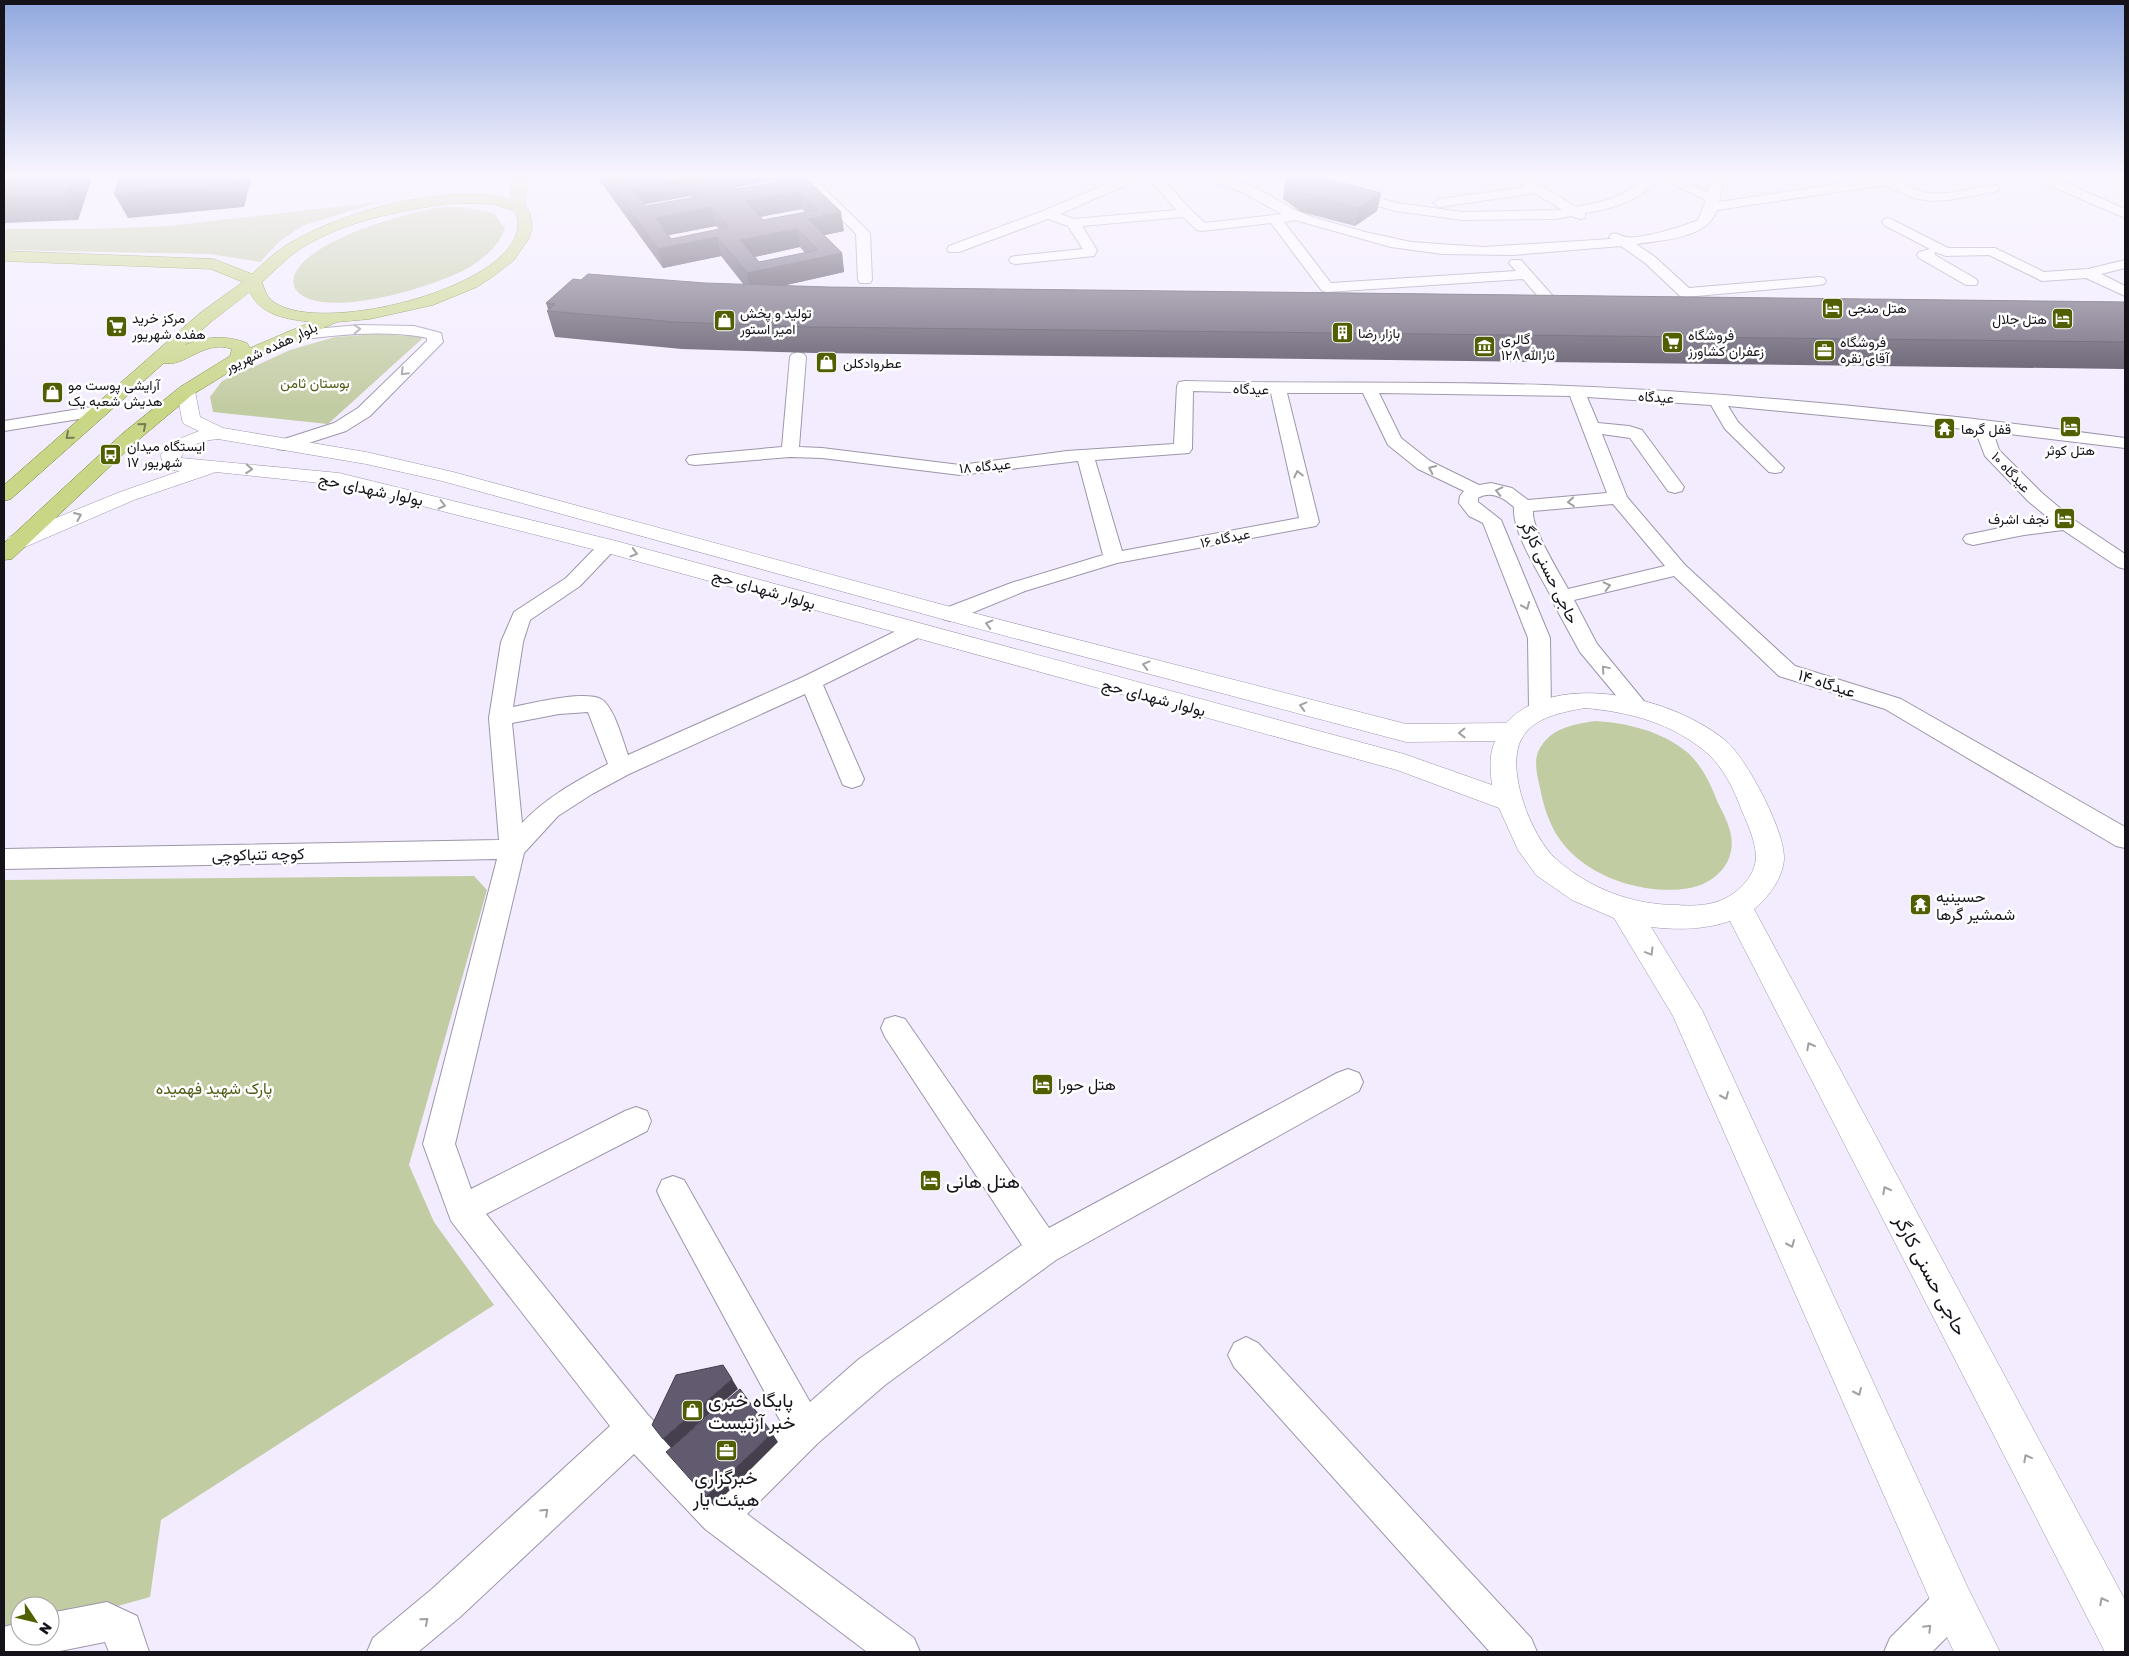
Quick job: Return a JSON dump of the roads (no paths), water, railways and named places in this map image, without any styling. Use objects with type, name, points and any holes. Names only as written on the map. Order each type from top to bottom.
[{"type":"main road","points":[[4,495],[98,410],[206,317],[254,281],[285,254]]},
{"type":"main road","points":[[254,281],[257,294],[267,306],[285,314],[336,317],[369,315],[442,296],[469,285],[489,273],[508,254]]},
{"type":"main road","points":[[4,256],[214,264],[254,281]]},
{"type":"main road","name":"بلوار هفده شهریور","points":[[10,548],[130,437],[186,391],[238,359],[336,317]]},
{"type":"main road","points":[[135,379],[181,352],[206,344],[235,344],[241,347],[238,359]]},
{"type":"street","points":[[864,254],[865,280]]},
{"type":"street","points":[[1016,260],[1075,254]]},
{"type":"street","points":[[1302,254],[1327,288],[1525,275]]},
{"type":"street","points":[[1508,254],[1555,307]]},
{"type":"street","points":[[1642,254],[1685,293],[1819,281]]},
{"type":"street","points":[[1929,254],[1924,255],[1971,282]]},
{"type":"street","points":[[1997,254],[2042,277],[2088,273],[2125,264]]},
{"type":"street","points":[[2088,273],[2125,292]]},
{"type":"street","points":[[284,445],[340,427],[364,412],[435,342],[435,336],[426,332],[387,329],[331,330],[292,336]]},
{"type":"street","points":[[790,452],[798,357]]},
{"type":"street","name":"عیدگاه ۱۸","points":[[695,460],[790,452],[822,453],[960,470],[1085,455],[1183,449],[1185,386]]},
{"type":"street","name":"عیدگاه","points":[[1185,386],[1278,389],[1368,387],[1577,392],[1718,401],[1982,425],[2125,443]]},
{"type":"street","points":[[1368,387],[1394,442],[1424,465],[1476,490]]},
{"type":"street","name":"عیدگاه ۱۶","points":[[950,614],[1018,587],[1114,558],[1309,522],[1278,389]]},
{"type":"street","name":"بولوار شهدای حج","points":[[186,391],[191,420],[218,433],[366,458],[446,476],[950,614],[1406,733],[1511,732]]},
{"type":"street","name":"عیدگاه ۱۴","points":[[1577,392],[1618,498],[1678,569],[1787,670],[1892,704],[2125,839]]},
{"type":"street","points":[[1718,401],[1731,425],[1775,468]]},
{"type":"street","points":[[4,426],[98,410]]},
{"type":"street","name":"عیدگاه ۱۰","points":[[1982,425],[1991,452],[2035,497],[2067,524],[2125,563]]},
{"type":"street","points":[[1590,428],[1628,431],[1636,434],[1675,487]]},
{"type":"street","points":[[214,466],[177,465],[171,460],[171,454],[184,443],[195,438],[218,433]]},
{"type":"street","points":[[1085,455],[1114,558]]},
{"type":"street","name":"بولوار شهدای حج","points":[[10,548],[127,496],[214,466],[339,479],[608,546],[914,631],[1404,763],[1509,802]]},
{"type":"street","name":"حاجی حسنی کارگر","points":[[1540,709],[1539,638],[1491,520],[1476,512],[1468,503],[1469,496],[1476,490],[1490,488],[1504,490],[1516,497],[1524,506],[1522,516],[1560,597],[1588,647],[1637,706]]},
{"type":"street","points":[[1524,506],[1618,498]]},
{"type":"street","points":[[1973,539],[2024,529],[2067,524]]},
{"type":"street","points":[[608,546],[573,582],[521,617],[512,642],[500,718],[512,848],[439,1144],[462,1210],[634,1428],[718,1516],[900,1652]]},
{"type":"street","points":[[1560,597],[1678,569]]},
{"type":"street","points":[[512,848],[549,810],[583,788],[621,768],[811,682],[914,631]]},
{"type":"street","points":[[811,682],[852,778]]},
{"type":"street","points":[[1584,700],[1637,706],[1687,726],[1709,741],[1728,758],[1747,794],[1767,837],[1770,858],[1765,876],[1754,893],[1736,906],[1713,915],[1686,919],[1656,917],[1625,910],[1595,899],[1568,884],[1545,865],[1528,846],[1509,802],[1502,765],[1504,748],[1511,732],[1523,719],[1540,709],[1561,703],[1584,700]]},
{"type":"street","points":[[500,718],[539,710],[583,704],[594,705],[600,712],[621,768]]},
{"type":"street","name":"کوچه تنباکوچی","points":[[4,858],[512,848]]},
{"type":"street","name":"حاجی حسنی کارگر","points":[[1736,906],[2125,1645]]},
{"type":"street","points":[[1625,910],[1686,1010],[1953,1604],[1978,1652]]},
{"type":"street","points":[[895,1028],[1044,1249]]},
{"type":"street","points":[[718,1516],[805,1430],[872,1372],[1044,1249],[1348,1082]]},
{"type":"street","points":[[462,1210],[636,1121]]},
{"type":"street","points":[[673,1191],[805,1430]]},
{"type":"street","points":[[1246,1355],[1518,1652]]},
{"type":"street","points":[[387,1652],[446,1603],[634,1428]]},
{"type":"street","points":[[1904,1652],[1953,1604]]},
{"type":"street","points":[[60,1631],[107,1622],[123,1630],[129,1652]]},
{"type":"place","name":"هتل منجی","points":[[1832,308]]},
{"type":"place","name":"هتل جلال","points":[[2063,319]]},
{"type":"place","name":"تولید و پخش امیر استور","points":[[724,321]]},
{"type":"place","name":"مرکز خرید هفده شهریور","points":[[116,326]]},
{"type":"place","name":"بازار رضا","points":[[1342,333]]},
{"type":"place","name":"فروشگاه زعفران کشاورز","points":[[1672,343]]},
{"type":"place","name":"گالری ثارالله ۱۲۸","points":[[1485,347]]},
{"type":"place","name":"فروشگاه آقای نقره","points":[[1824,350]]},
{"type":"place","name":"عطروادکلن","points":[[827,363]]},
{"type":"place","name":"آرایشی پوست مو هدیش شعبه یک","points":[[52,393]]},
{"type":"place","name":"هتل کوثر","points":[[2070,427]]},
{"type":"place","name":"قفل گرها","points":[[1945,429]]},
{"type":"place","name":"ایستگاه میدان ۱۷ شهریور","points":[[111,454]]},
{"type":"place","name":"نجف اشرف","points":[[2065,519]]},
{"type":"place","name":"حسینیه شمشیر گرها","points":[[1920,905]]},
{"type":"place","name":"هتل حورا","points":[[1042,1084]]},
{"type":"place","name":"هتل هانی","points":[[930,1181]]},
{"type":"place","name":"پایگاه خبری خبر آرتیست","points":[[692,1411]]},
{"type":"place","name":"خبرگزاری هیئت یار","points":[[726,1451]]},
{"type":"park label","name":"بوستان ثامن","points":[[315,383]]},
{"type":"park label","name":"پارک شهید فهمیده","points":[[214,1088]]}]
